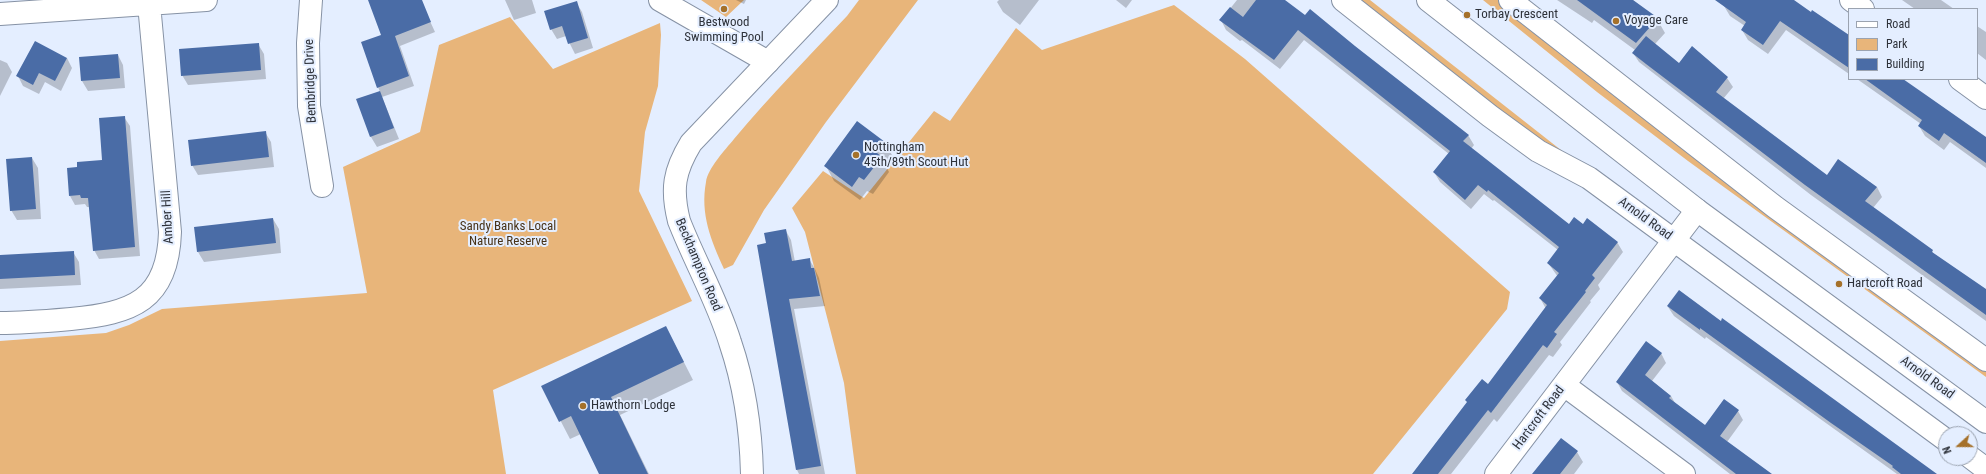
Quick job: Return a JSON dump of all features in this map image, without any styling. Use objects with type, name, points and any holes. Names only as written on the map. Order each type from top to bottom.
[{"type":"street","points":[[0,14],[58,5],[149,4],[206,0]]},
{"type":"street","name":"Bembridge Drive","points":[[311,0],[308,43],[309,106],[322,186]]},
{"type":"street","points":[[660,0],[768,62]]},
{"type":"street","name":"Beckhampton Road","points":[[752,474],[741,388],[730,342],[679,221],[675,203],[674,188],[676,175],[681,158],[691,142],[827,0]]},
{"type":"street","name":"Arnold Road","points":[[1343,0],[1490,116],[1532,146],[1589,178],[1938,434]]},
{"type":"street","name":"Arnold Road","points":[[1428,0],[1697,210],[1986,422]]},
{"type":"street","points":[[1510,0],[1775,207],[1986,360]]},
{"type":"street","points":[[1851,0],[1863,8]]},
{"type":"street","name":"Amber Hill","points":[[0,323],[28,323],[98,316],[119,311],[138,302],[151,292],[162,275],[170,254],[170,232],[149,4]]},
{"type":"street","points":[[1961,80],[1986,98]]},
{"type":"street","name":"Hartcroft Road","points":[[1496,474],[1697,210]]},
{"type":"street","points":[[1564,385],[1684,474]]},
{"type":"green space","name":"Bestwood Swimming Pool","points":[[701,0],[744,0],[726,17]]},
{"type":"green space","points":[[859,0],[918,0],[826,122],[764,210],[733,265],[724,269],[711,237],[704,205],[707,177],[713,165],[748,123],[847,16]]},
{"type":"green space","points":[[1354,0],[1370,0],[1580,165],[1538,143]]},
{"type":"green space","points":[[1483,0],[1500,0],[1986,362],[1986,377],[1688,161],[1597,92]]},
{"type":"green space","points":[[1174,5],[1245,59],[1510,292],[1507,309],[1373,474],[856,474],[844,383],[805,232],[792,208],[823,171],[864,198],[934,111],[950,121],[1016,28],[1042,50]]},
{"type":"green space","name":"Sandy Banks Local Nature Reserve","points":[[510,17],[553,69],[660,23],[661,35],[658,86],[645,132],[639,191],[692,301],[493,390],[506,474],[0,474],[0,341],[106,333],[129,325],[162,309],[367,293],[343,167],[420,132],[439,45]]},
{"type":"building","points":[[368,0],[422,0],[431,22],[395,36],[409,76],[377,88],[361,42],[381,35]]},
{"type":"building","points":[[1256,0],[1285,0],[1305,15],[1310,9],[1469,135],[1463,141],[1569,224],[1574,217],[1583,224],[1587,218],[1618,242],[1592,275],[1595,278],[1585,291],[1586,292],[1554,332],[1557,334],[1547,348],[1543,345],[1491,413],[1488,410],[1438,474],[1412,474],[1467,402],[1465,400],[1482,379],[1488,384],[1547,305],[1539,298],[1559,273],[1547,263],[1559,247],[1488,190],[1487,192],[1478,185],[1465,200],[1433,172],[1450,151],[1298,30],[1274,60],[1219,20],[1230,7],[1243,17]]},
{"type":"building","points":[[1577,0],[1633,0],[1658,18],[1636,43]]},
{"type":"building","points":[[1715,0],[1794,0],[1811,12],[1812,10],[1848,34],[1848,67],[1780,21],[1763,45],[1741,30],[1746,22]]},
{"type":"building","points":[[577,1],[588,38],[568,44],[562,26],[550,30],[544,11]]},
{"type":"building","points":[[1646,36],[1679,63],[1692,46],[1728,77],[1716,92],[1827,175],[1838,159],[1877,187],[1865,201],[1933,250],[1932,252],[1986,289],[1986,315],[1805,185],[1632,53]]},
{"type":"building","points":[[35,41],[67,58],[55,81],[39,73],[33,85],[16,76]]},
{"type":"building","points":[[259,43],[261,70],[181,76],[179,49]]},
{"type":"building","points":[[118,54],[120,78],[81,81],[79,57]]},
{"type":"building","points":[[1866,80],[1904,80],[1986,137],[1986,163],[1944,133],[1939,141],[1918,126],[1922,120]]},
{"type":"building","points":[[380,91],[394,128],[370,137],[356,99]]},
{"type":"building","points":[[125,116],[135,247],[93,251],[88,198],[81,198],[80,195],[69,196],[67,168],[77,167],[77,162],[102,160],[99,118]]},
{"type":"building","name":"Nottingham 45th/89th Scout Hut","points":[[857,121],[885,142],[877,153],[882,157],[864,180],[859,177],[852,187],[824,166]]},
{"type":"building","points":[[266,131],[269,157],[191,166],[188,140]]},
{"type":"building","points":[[32,157],[36,209],[10,211],[6,159]]},
{"type":"building","points":[[273,218],[276,243],[197,252],[194,227]]},
{"type":"building","points":[[786,229],[792,261],[810,258],[811,268],[814,268],[820,296],[789,299],[821,466],[796,470],[757,245],[766,243],[764,233]]},
{"type":"building","points":[[74,251],[75,275],[0,279],[0,255]]},
{"type":"building","points":[[1679,290],[1721,321],[1722,318],[1937,474],[1901,474],[1892,467],[1893,466],[1667,306]]},
{"type":"building","name":"Hawthorn Lodge","points":[[666,326],[684,362],[611,397],[648,474],[599,474],[571,416],[559,422],[541,386]]},
{"type":"building","points":[[1646,341],[1662,353],[1645,375],[1671,396],[1669,398],[1705,425],[1724,399],[1739,410],[1720,436],[1772,474],[1736,474],[1616,382]]},
{"type":"building","points":[[1561,438],[1578,451],[1560,474],[1532,474]]},
{"type":"place","name":"Bestwood Swimming Pool","points":[[724,9]]},
{"type":"place","name":"Torbay Crescent","points":[[1467,15]]},
{"type":"place","name":"Voyage Care","points":[[1616,21]]},
{"type":"place","name":"Nottingham 45th/89th Scout Hut","points":[[856,155]]},
{"type":"place","name":"Hartcroft Road","points":[[1839,284]]},
{"type":"place","name":"Hawthorn Lodge","points":[[583,406]]}]
